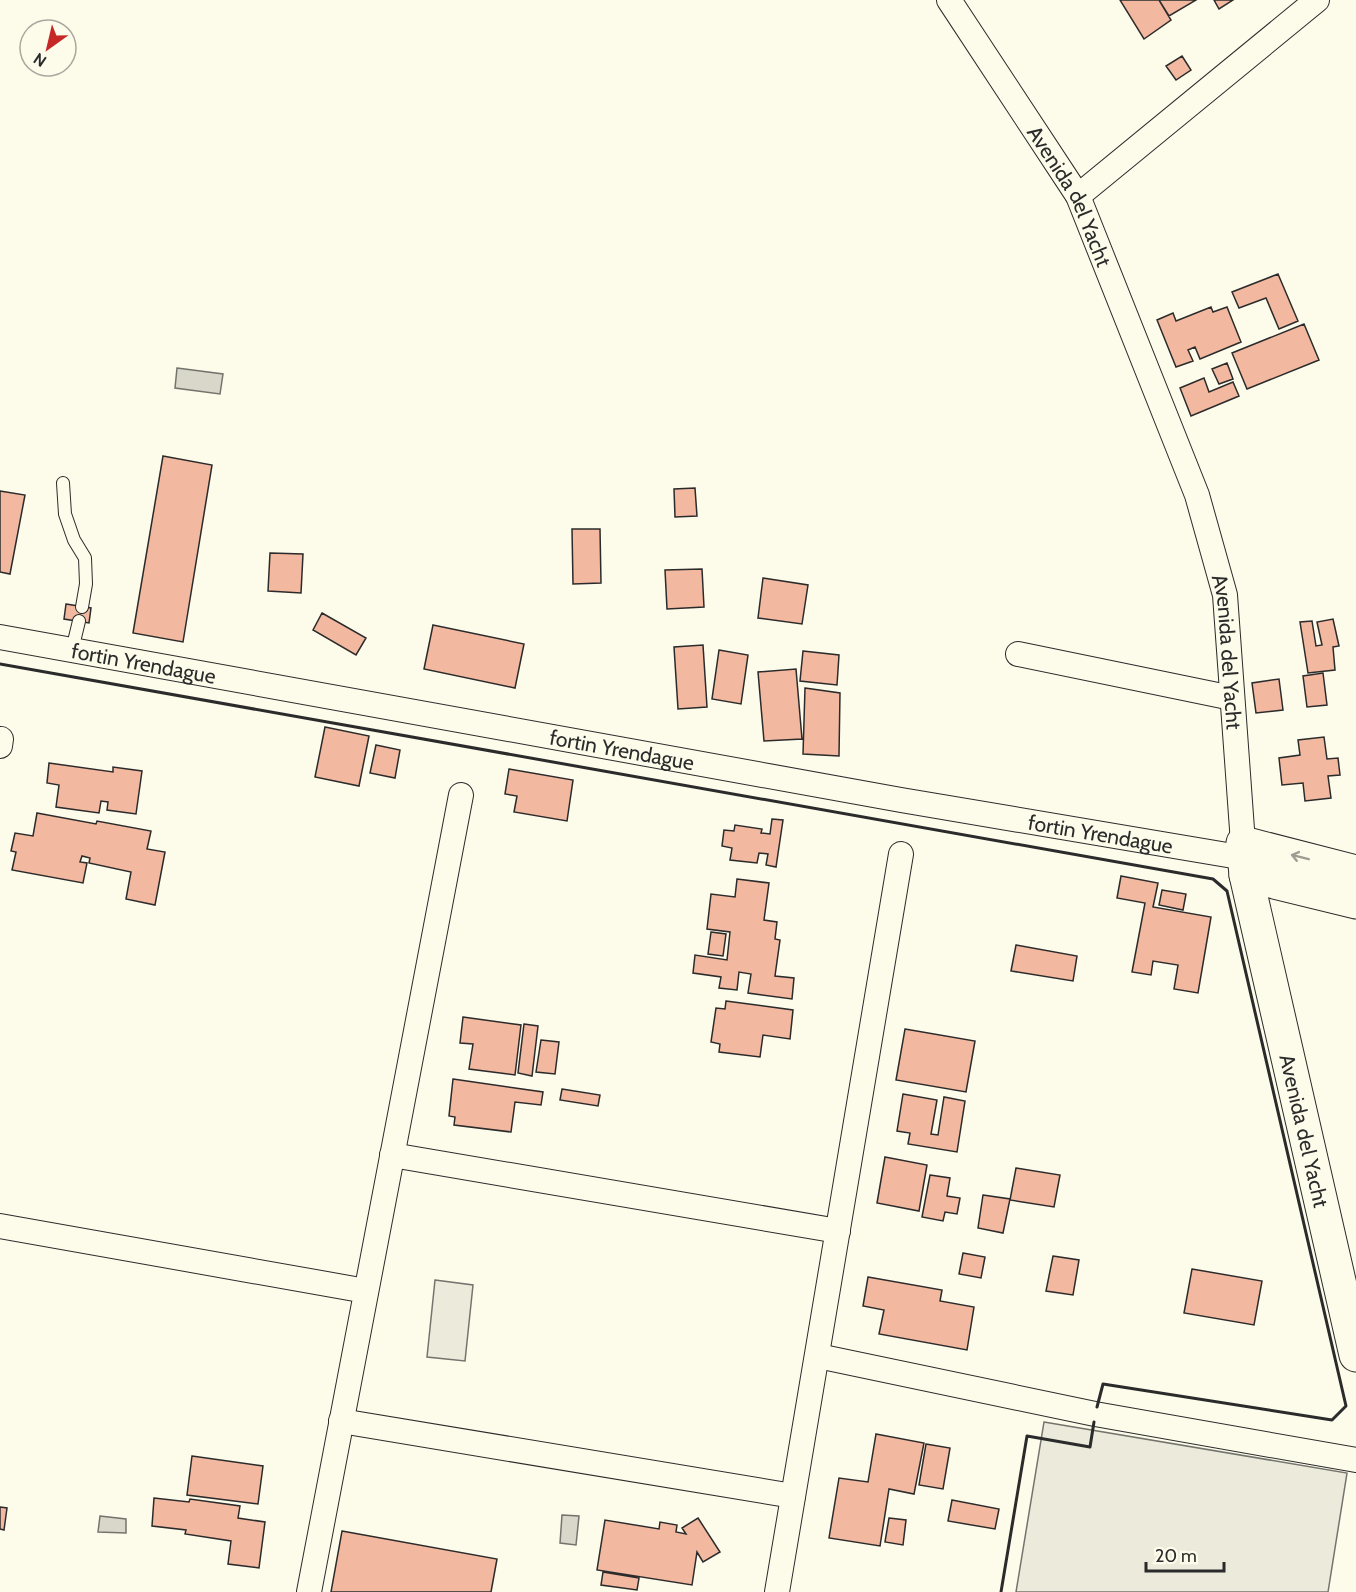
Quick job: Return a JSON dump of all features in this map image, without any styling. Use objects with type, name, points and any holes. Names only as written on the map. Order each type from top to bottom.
[{"type":"street","name":"Avenida del Yacht","points":[[949,0],[1078,196],[1197,495],[1224,596],[1245,859],[1356,1355]]},
{"type":"street","points":[[1078,196],[1317,0]]},
{"type":"street","name":"fortin Yrendague","points":[[0,637],[901,800],[1245,859],[1356,872]]},
{"type":"street","points":[[1018,654],[1232,698]]},
{"type":"street","points":[[309,1592],[461,795]]},
{"type":"street","points":[[777,1592],[901,854]]},
{"type":"street","name":"fortin Yrendague","points":[[1245,859],[1356,902]]},
{"type":"street","points":[[392,1155],[838,1231]]},
{"type":"street","points":[[0,1226],[366,1291]]},
{"type":"street","points":[[818,1356],[1095,1413],[1356,1460]]},
{"type":"street","points":[[341,1421],[793,1496]]},
{"type":"lane","points":[[63,483],[64,514],[74,540],[85,558],[86,584],[82,607]]},
{"type":"lane","points":[[72,650],[79,621]]},
{"type":"shaded area","points":[[177,368],[223,374],[220,394],[175,388]]},
{"type":"shaded area","points":[[435,1280],[473,1285],[465,1361],[427,1357]]},
{"type":"shaded area","points":[[1044,1422],[1347,1473],[1328,1592],[1016,1592]]},
{"type":"shaded area","points":[[562,1515],[579,1516],[576,1545],[560,1543]]},
{"type":"shaded area","points":[[100,1516],[126,1519],[126,1533],[98,1532]]},
{"type":"building","points":[[1120,0],[1159,0],[1171,20],[1144,39]]},
{"type":"building","points":[[1159,0],[1196,0],[1169,16]]},
{"type":"building","points":[[1214,0],[1233,0],[1219,9]]},
{"type":"building","points":[[1182,56],[1191,70],[1176,80],[1166,66]]},
{"type":"building","points":[[1278,274],[1298,321],[1279,329],[1266,298],[1239,308],[1232,292]]},
{"type":"building","points":[[1211,307],[1213,312],[1227,307],[1241,342],[1200,359],[1195,347],[1188,350],[1193,361],[1176,367],[1157,320],[1173,313],[1176,321]]},
{"type":"building","points":[[1304,324],[1319,360],[1247,389],[1232,353]]},
{"type":"building","points":[[1227,363],[1233,379],[1219,384],[1212,369]]},
{"type":"building","points":[[1204,378],[1209,392],[1233,382],[1239,396],[1191,416],[1180,388]]},
{"type":"building","points":[[163,456],[212,465],[183,642],[133,633]]},
{"type":"building","points":[[695,488],[697,516],[675,517],[674,489]]},
{"type":"building","points":[[0,491],[25,495],[10,574],[0,572]]},
{"type":"building","points":[[572,529],[600,529],[601,583],[573,584]]},
{"type":"building","points":[[270,553],[303,554],[301,593],[268,591]]},
{"type":"building","points":[[702,569],[704,607],[667,609],[665,570]]},
{"type":"building","points":[[763,578],[808,585],[802,624],[758,618]]},
{"type":"building","points":[[66,604],[91,608],[89,623],[64,619]]},
{"type":"building","points":[[322,613],[366,638],[356,655],[313,630]]},
{"type":"building","points":[[1333,619],[1339,646],[1333,647],[1335,670],[1308,673],[1300,622],[1312,621],[1316,646],[1322,645],[1317,622]]},
{"type":"building","points":[[433,625],[524,644],[515,688],[424,669]]},
{"type":"building","points":[[703,645],[707,707],[678,709],[674,647]]},
{"type":"building","points":[[719,650],[748,655],[741,704],[712,699]]},
{"type":"building","points":[[803,651],[839,655],[837,685],[800,681]]},
{"type":"building","points":[[796,669],[802,739],[764,741],[758,672]]},
{"type":"building","points":[[1323,673],[1327,705],[1307,707],[1303,676]]},
{"type":"building","points":[[1279,679],[1283,710],[1256,713],[1252,683]]},
{"type":"building","points":[[805,688],[840,693],[839,756],[803,754]]},
{"type":"building","points":[[325,727],[369,736],[359,786],[315,777]]},
{"type":"building","points":[[1324,737],[1327,759],[1338,758],[1340,775],[1328,776],[1331,798],[1305,801],[1303,783],[1282,785],[1279,758],[1300,755],[1298,740]]},
{"type":"building","points":[[376,745],[400,750],[395,778],[370,773]]},
{"type":"building","points":[[49,763],[113,772],[113,767],[142,771],[136,814],[107,810],[108,802],[101,801],[99,813],[56,807],[59,785],[47,783]]},
{"type":"building","points":[[509,769],[573,780],[567,821],[514,812],[517,796],[505,794]]},
{"type":"building","points":[[37,813],[151,831],[147,849],[165,852],[155,905],[126,899],[131,872],[89,863],[90,858],[82,856],[80,862],[87,863],[83,883],[12,870],[16,852],[11,851],[15,833],[33,836]]},
{"type":"building","points":[[772,819],[783,820],[776,867],[766,865],[768,854],[759,853],[757,863],[730,860],[732,848],[722,846],[724,830],[734,831],[735,825],[762,829],[761,833],[770,834]]},
{"type":"building","points":[[1121,876],[1158,883],[1153,907],[1211,917],[1198,993],[1174,989],[1178,965],[1153,961],[1151,975],[1132,972],[1145,903],[1117,898]]},
{"type":"building","points":[[737,879],[769,883],[764,920],[777,922],[775,939],[780,940],[775,976],[794,978],[792,999],[748,993],[751,974],[739,972],[737,990],[719,988],[721,977],[693,973],[695,955],[727,960],[730,932],[707,929],[711,894],[735,897]]},
{"type":"building","points":[[1162,890],[1186,894],[1183,910],[1159,905]]},
{"type":"building","points":[[711,932],[726,934],[723,956],[708,954]]},
{"type":"building","points":[[1016,945],[1077,956],[1073,981],[1011,971]]},
{"type":"building","points":[[726,1001],[793,1010],[790,1039],[763,1035],[760,1057],[719,1052],[720,1044],[711,1042],[716,1008],[725,1009]]},
{"type":"building","points":[[463,1017],[521,1025],[515,1075],[469,1069],[473,1044],[460,1043]]},
{"type":"building","points":[[524,1024],[538,1026],[532,1076],[518,1073]]},
{"type":"building","points":[[905,1029],[975,1041],[966,1092],[896,1080]]},
{"type":"building","points":[[541,1040],[559,1042],[555,1074],[536,1072]]},
{"type":"building","points":[[453,1079],[543,1092],[541,1105],[515,1102],[511,1132],[454,1125],[455,1117],[449,1116]]},
{"type":"building","points":[[562,1089],[600,1095],[598,1106],[560,1100]]},
{"type":"building","points":[[903,1094],[937,1100],[931,1134],[938,1135],[944,1097],[965,1101],[957,1152],[908,1144],[910,1133],[897,1131]]},
{"type":"building","points":[[885,1157],[927,1165],[919,1211],[877,1203]]},
{"type":"building","points":[[1016,1168],[1060,1175],[1054,1207],[1010,1200]]},
{"type":"building","points":[[930,1175],[950,1178],[947,1196],[960,1198],[957,1214],[945,1212],[943,1221],[922,1217]]},
{"type":"building","points":[[983,1195],[1010,1199],[1003,1233],[978,1228]]},
{"type":"building","points":[[963,1253],[985,1257],[981,1278],[959,1274]]},
{"type":"building","points":[[1053,1256],[1079,1260],[1073,1295],[1046,1291]]},
{"type":"building","points":[[1192,1269],[1262,1281],[1254,1325],[1184,1313]]},
{"type":"building","points":[[868,1277],[942,1290],[940,1301],[974,1307],[967,1350],[879,1334],[884,1310],[863,1306]]},
{"type":"building","points":[[876,1434],[924,1443],[914,1494],[889,1489],[880,1546],[829,1538],[839,1478],[868,1482]]},
{"type":"building","points":[[926,1444],[950,1448],[943,1489],[919,1485]]},
{"type":"building","points":[[192,1456],[263,1466],[258,1504],[187,1495]]},
{"type":"building","points":[[154,1498],[189,1502],[190,1499],[240,1506],[238,1518],[265,1522],[259,1568],[228,1564],[231,1541],[185,1534],[186,1530],[152,1526]]},
{"type":"building","points":[[952,1500],[999,1509],[995,1529],[948,1521]]},
{"type":"building","points":[[0,1507],[7,1508],[4,1530],[0,1529]]},
{"type":"building","points":[[698,1518],[720,1552],[703,1562],[697,1552],[692,1585],[597,1570],[605,1520],[659,1529],[660,1522],[677,1525],[676,1532],[686,1534],[682,1528]]},
{"type":"building","points":[[889,1518],[906,1520],[903,1545],[885,1542]]},
{"type":"building","points":[[342,1531],[497,1559],[491,1592],[331,1592]]},
{"type":"building","points":[[603,1572],[639,1578],[637,1590],[601,1585]]},
{"type":"wall","points":[[0,664],[1213,879],[1227,891],[1346,1406],[1332,1420],[1103,1384],[1097,1407]]},
{"type":"wall","points":[[1001,1592],[1027,1436],[1090,1447],[1094,1422]]}]
